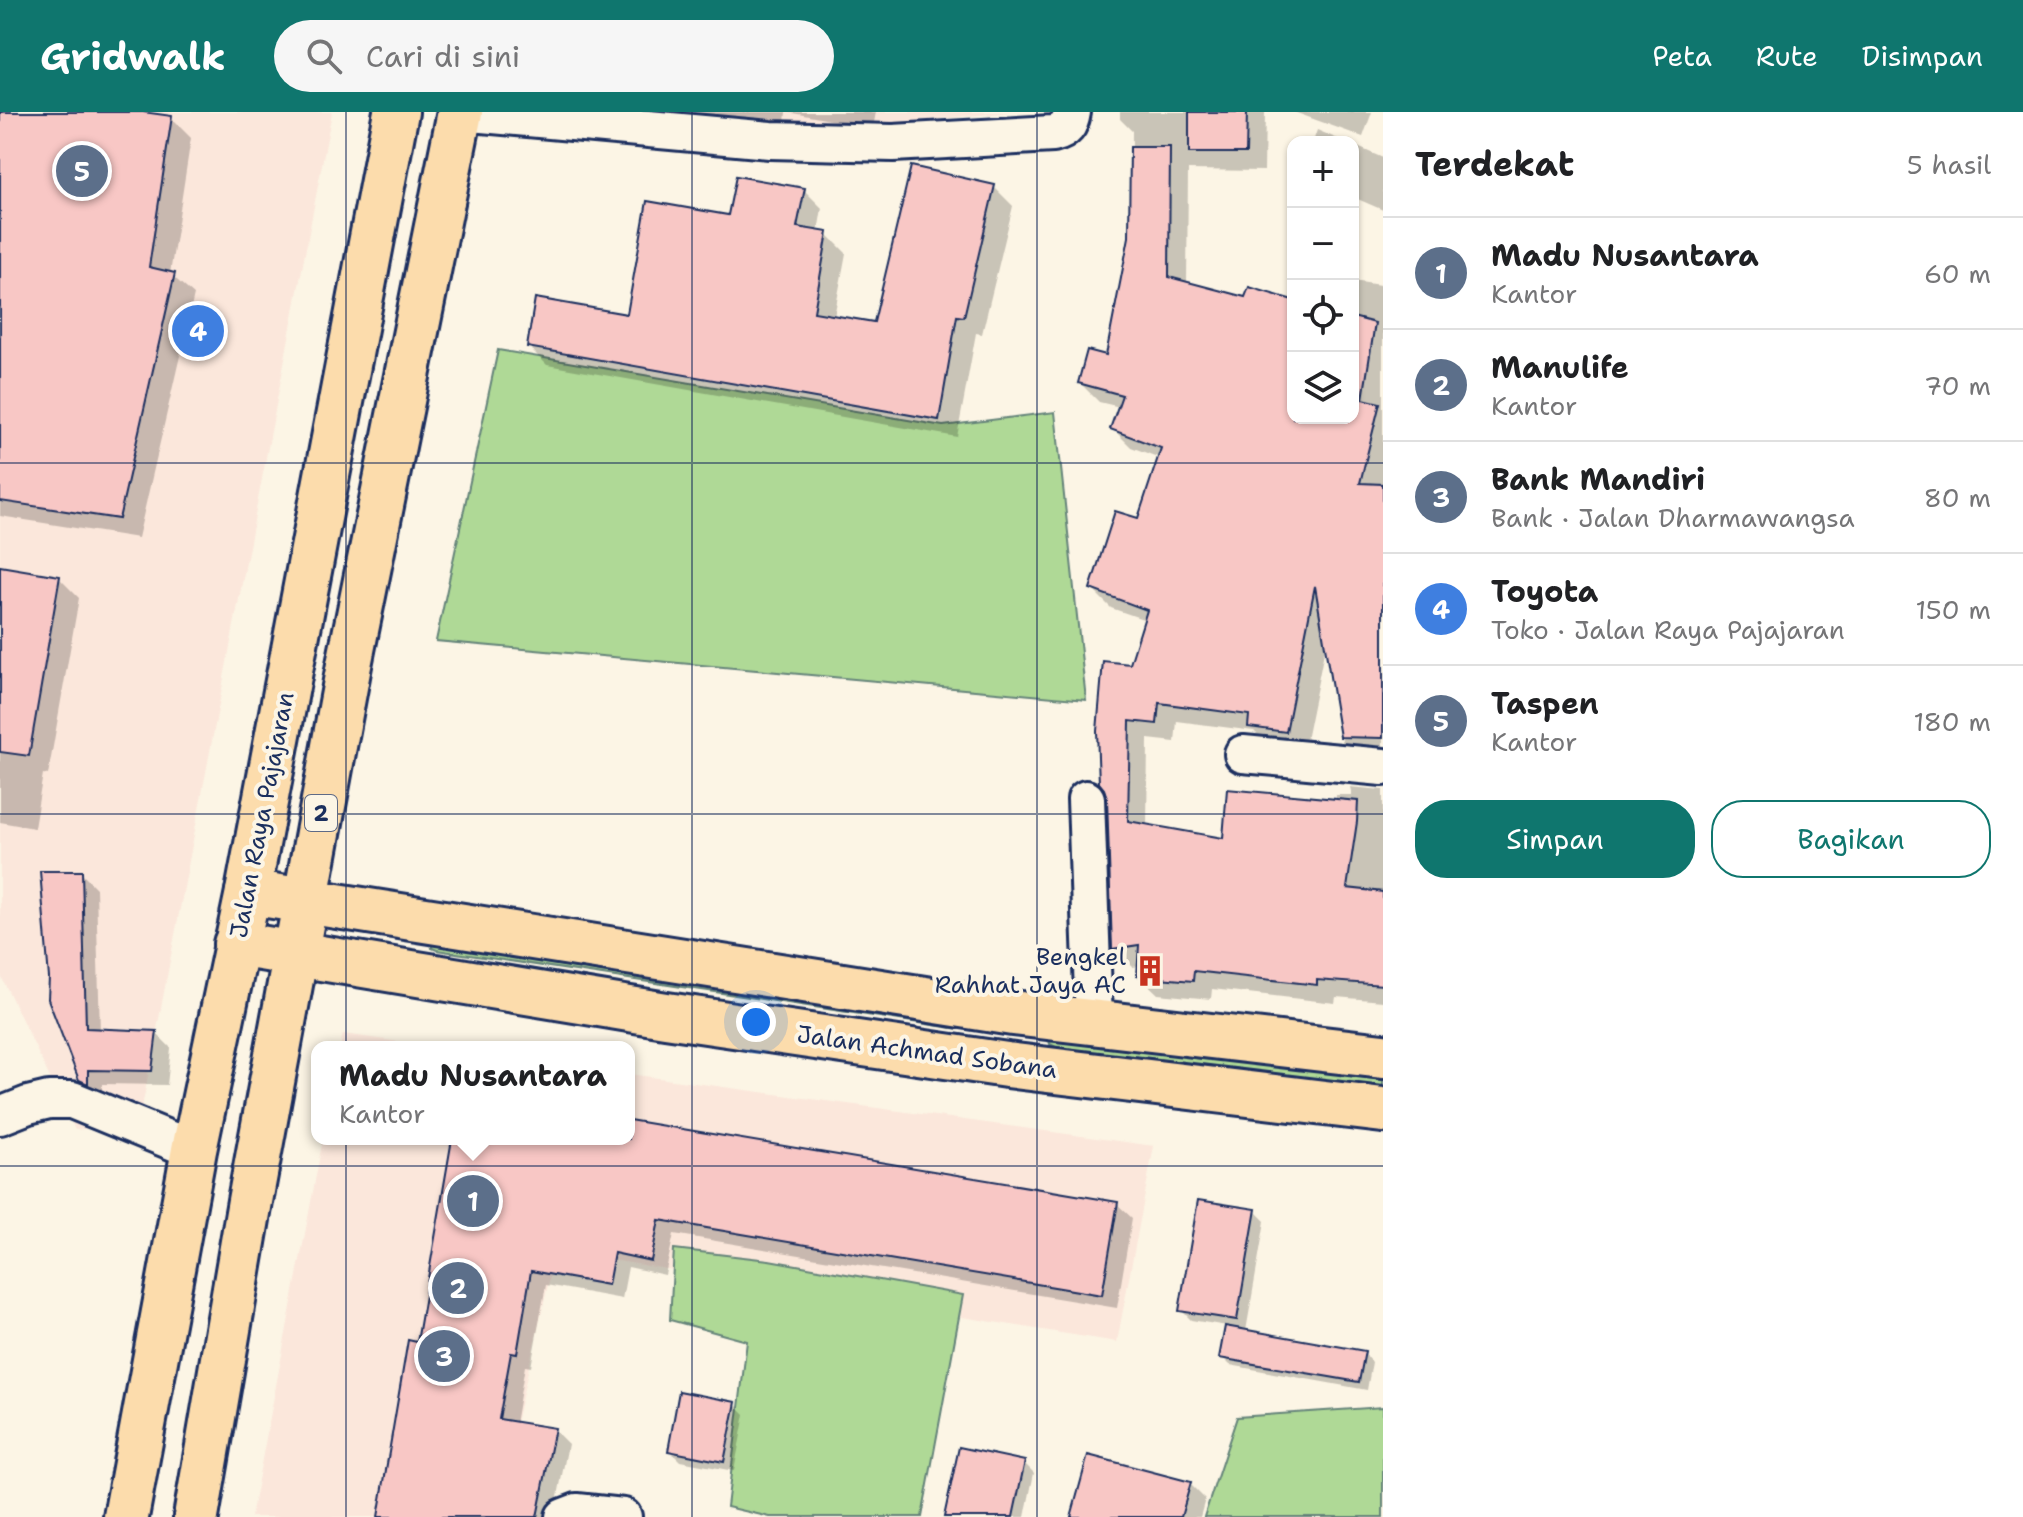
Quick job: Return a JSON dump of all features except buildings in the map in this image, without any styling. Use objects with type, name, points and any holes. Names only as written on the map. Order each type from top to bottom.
[{"type":"main road","name":"Jalan Raya Pajajaran","points":[[126,1517],[194,1150],[248,892],[396,112]]},
{"type":"main road","name":"2","points":[[196,1517],[349,665],[460,112]]},
{"type":"main road","points":[[248,892],[1013,1013],[1383,1056]]},
{"type":"main road","name":"Jalan Achmad Sobana","points":[[236,944],[666,1015],[1007,1065],[1383,1110]]},
{"type":"main road","points":[[1007,1065],[1013,1013]]},
{"type":"street","points":[[460,112],[770,140],[893,143],[1053,134],[1064,131],[1070,123],[1072,112]]},
{"type":"street","points":[[1243,754],[1383,767]]},
{"type":"street","points":[[1086,799],[1094,1022]]},
{"type":"street","points":[[0,1116],[49,1100],[72,1100],[194,1150]]},
{"type":"street","points":[[564,1517],[577,1512],[623,1517]]},
{"type":"shaded area","points":[[0,112],[332,112],[139,1123],[75,1130],[0,974]]},
{"type":"shaded area","points":[[656,112],[1010,112],[791,134]]},
{"type":"shaded area","points":[[343,1034],[393,1041],[341,1041]]},
{"type":"shaded area","points":[[635,1075],[1154,1146],[1117,1342],[556,1251],[494,1517],[251,1517],[322,1145],[635,1145]]},
{"type":"green space","points":[[498,350],[943,426],[1055,412],[1086,700],[436,641]]},
{"type":"green space","points":[[431,941],[964,1027],[959,1029],[437,950],[432,948]]},
{"type":"green space","points":[[1054,1034],[1383,1080],[1383,1091],[1056,1047],[1049,1040]]},
{"type":"green space","points":[[674,1249],[769,1260],[963,1295],[922,1517],[770,1517],[727,1507],[747,1341],[670,1320]]},
{"type":"green space","points":[[1383,1407],[1383,1517],[1204,1517],[1237,1417]]},
{"type":"place","name":"Taspen","points":[[82,171]]},
{"type":"place","name":"Toyota","points":[[198,331]]},
{"type":"place","name":"Bengkel Rahhat Jaya AC","points":[[1150,971]]},
{"type":"place","name":"Madu Nusantara","points":[[473,1201]]},
{"type":"place","name":"Manulife","points":[[458,1288]]},
{"type":"place","name":"Bank Mandiri","points":[[444,1356]]}]
